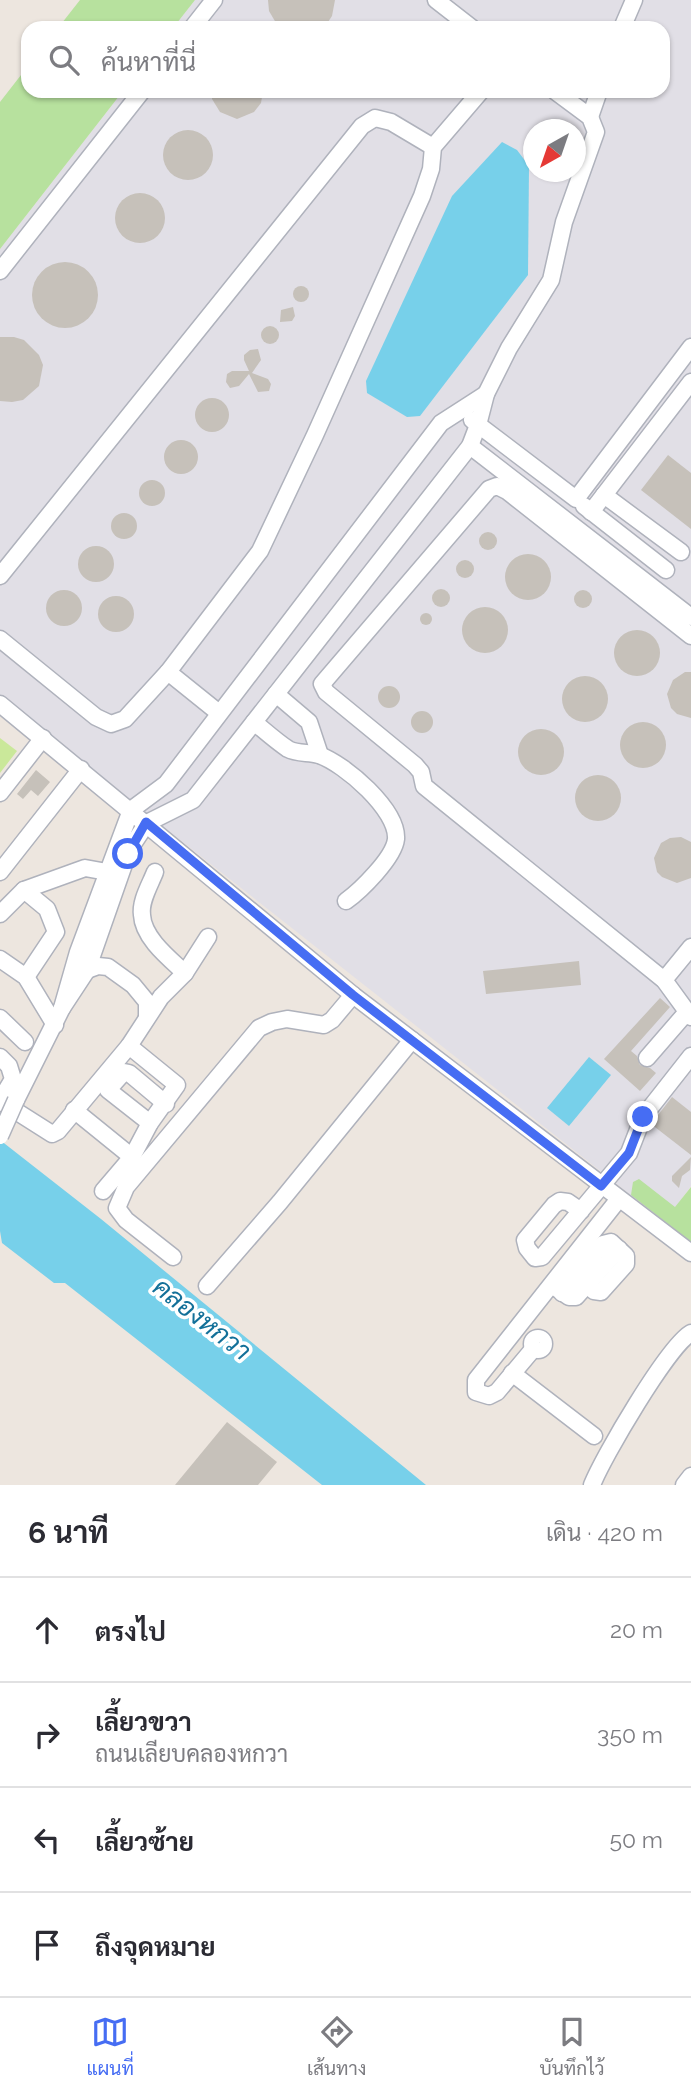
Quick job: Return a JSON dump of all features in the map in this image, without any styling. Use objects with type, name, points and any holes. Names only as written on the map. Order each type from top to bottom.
[{"type":"street","points":[[198,21],[214,0]]},
{"type":"street","points":[[436,0],[463,21]]},
{"type":"street","points":[[625,21],[634,0]]},
{"type":"street","points":[[0,271],[136,98]]},
{"type":"street","points":[[0,639],[96,717],[111,724],[125,719],[168,672],[260,551],[422,196],[431,169],[433,147],[475,98]]},
{"type":"street","points":[[112,875],[146,822],[193,800],[470,446],[486,394],[509,348],[551,280],[564,222],[596,132],[590,117],[564,98]]},
{"type":"street","points":[[590,117],[597,98]]},
{"type":"street","points":[[0,576],[362,126],[375,118],[391,122],[433,147]]},
{"type":"street","points":[[563,519],[690,349]]},
{"type":"street","points":[[592,512],[691,382]]},
{"type":"street","points":[[5,1101],[55,1025],[62,1008],[96,954],[112,875],[131,810],[166,784],[441,423],[486,394]]},
{"type":"street","points":[[458,411],[666,570]]},
{"type":"street","points":[[470,446],[690,616]]},
{"type":"street","points":[[647,1058],[689,1015],[664,981],[424,786],[421,772],[415,765],[326,692],[322,684],[489,489],[497,486],[507,491],[691,636]]},
{"type":"street","points":[[604,495],[681,552]]},
{"type":"street","points":[[168,672],[219,713]]},
{"type":"street","points":[[276,694],[309,722],[320,755]]},
{"type":"street","points":[[0,704],[353,995],[691,1254]]},
{"type":"street","points":[[254,722],[290,751],[320,755],[354,775],[391,817],[396,839],[391,853],[359,892],[346,901]]},
{"type":"street","points":[[0,793],[43,738]]},
{"type":"street","points":[[0,872],[81,769]]},
{"type":"street","points":[[0,914],[24,890],[85,868],[112,875]]},
{"type":"street","points":[[155,872],[146,893],[141,916],[152,941],[185,973]]},
{"type":"street","points":[[24,890],[47,909],[56,932],[26,977]]},
{"type":"street","points":[[5,1101],[52,1134],[58,1131],[129,1046],[161,997],[185,973],[208,937]]},
{"type":"street","points":[[664,981],[691,947]]},
{"type":"street","points":[[96,954],[161,997]]},
{"type":"street","points":[[62,1008],[96,954]]},
{"type":"street","points":[[96,954],[133,985],[147,1002],[147,1017]]},
{"type":"street","points":[[0,959],[26,977],[55,1025]]},
{"type":"street","points":[[173,1257],[126,1220],[117,1209],[126,1187],[259,1028],[288,1019],[324,1025],[332,1020],[353,995]]},
{"type":"street","points":[[4,1029],[25,1042]]},
{"type":"street","points":[[207,1286],[412,1040]]},
{"type":"street","points":[[103,1191],[132,1157],[150,1124],[177,1085],[129,1046]]},
{"type":"street","points":[[581,1211],[629,1153],[643,1117],[691,1056]]},
{"type":"street","points":[[0,1057],[9,1066],[13,1079],[5,1101],[0,1136]]},
{"type":"street","points":[[150,1124],[108,1090],[124,1072],[129,1073],[166,1104]]},
{"type":"street","points":[[74,1110],[132,1157]]},
{"type":"street","points":[[556,1289],[618,1200]]},
{"type":"street","points":[[534,1348],[497,1392],[489,1396],[476,1392],[476,1380],[556,1289],[603,1244],[611,1242],[626,1256],[626,1264],[601,1292],[587,1286],[574,1298],[556,1289]]},
{"type":"street","points":[[592,1485],[601,1462],[673,1350],[691,1333]]},
{"type":"street","points":[[512,1373],[594,1436]]},
{"type":"street","points":[[684,1485],[691,1476]]},
{"type":"shaded area","points":[[195,0],[691,0],[691,1186],[665,1222],[0,698],[0,249],[118,98],[670,98],[670,21],[178,21]]},
{"type":"green space","points":[[80,0],[195,0],[178,21],[64,21]]},
{"type":"green space","points":[[21,75],[21,98],[118,98],[0,249],[0,102]]},
{"type":"green space","points":[[0,738],[17,751],[0,773]]},
{"type":"green space","points":[[639,1179],[675,1207],[691,1187],[691,1242],[631,1195],[633,1182]]},
{"type":"water","points":[[502,142],[517,150],[523,158],[523,182],[529,182],[528,275],[420,416],[407,417],[367,393],[366,381],[452,196]]},
{"type":"water","points":[[589,1057],[611,1075],[569,1126],[547,1108]]},
{"type":"water","name":"คลองหกวา","points":[[0,1140],[101,1219],[426,1485],[322,1485],[65,1283],[54,1283],[2,1243]]},
{"type":"building","points":[[268,0],[335,0],[329,21],[275,21],[269,11]]},
{"type":"building","points":[[262,98],[254,112],[237,119],[220,112],[212,99]]},
{"type":"building","points":[[188,130],[206,137],[213,155],[206,173],[188,180],[170,173],[163,155],[170,137]]},
{"type":"building","points":[[140,193],[158,200],[165,218],[158,236],[140,243],[122,236],[115,218],[122,200]]},
{"type":"building","points":[[65,262],[78,265],[88,272],[95,282],[98,295],[95,308],[88,318],[78,325],[65,328],[52,325],[42,318],[35,308],[32,295],[35,282],[42,272],[52,265]]},
{"type":"building","points":[[301,286],[307,288],[307,300],[301,302],[295,300],[293,294],[295,288]]},
{"type":"building","points":[[293,307],[295,316],[292,321],[280,322],[281,310]]},
{"type":"building","points":[[270,326],[276,329],[279,335],[276,341],[270,344],[264,341],[261,335],[264,329]]},
{"type":"building","points":[[0,337],[24,340],[39,355],[43,365],[39,386],[23,400],[0,401]]},
{"type":"building","points":[[258,349],[261,360],[252,373],[268,379],[271,384],[269,391],[258,392],[249,374],[239,386],[230,388],[226,382],[227,374],[232,371],[249,371],[244,355],[250,350]]},
{"type":"building","points":[[212,398],[224,403],[229,415],[224,427],[212,432],[200,427],[195,415],[200,403]]},
{"type":"building","points":[[181,440],[193,445],[198,457],[193,469],[181,474],[169,469],[164,457],[169,445]]},
{"type":"building","points":[[668,455],[691,473],[691,529],[641,490]]},
{"type":"building","points":[[152,480],[161,484],[165,493],[161,502],[152,506],[143,502],[139,493],[143,484]]},
{"type":"building","points":[[124,513],[133,517],[137,526],[133,535],[124,539],[115,535],[111,526],[115,517]]},
{"type":"building","points":[[488,532],[494,535],[497,541],[494,547],[488,550],[482,547],[479,541],[482,535]]},
{"type":"building","points":[[96,546],[108,552],[114,564],[108,576],[96,582],[84,576],[78,564],[84,552]]},
{"type":"building","points":[[528,554],[544,561],[551,577],[544,593],[528,600],[512,593],[505,577],[512,561]]},
{"type":"building","points":[[465,560],[471,563],[474,569],[471,575],[465,578],[459,575],[456,569],[459,563]]},
{"type":"building","points":[[441,589],[447,592],[450,598],[447,604],[441,607],[435,604],[432,598],[435,592]]},
{"type":"building","points":[[64,590],[76,596],[82,608],[76,620],[64,626],[52,620],[46,608],[52,596]]},
{"type":"building","points":[[583,590],[589,593],[592,599],[589,605],[583,608],[577,605],[574,599],[577,593]]},
{"type":"building","points":[[116,596],[129,601],[134,614],[129,627],[116,632],[103,627],[98,614],[103,601]]},
{"type":"building","points":[[485,607],[501,614],[508,630],[501,646],[485,653],[469,646],[462,630],[469,614]]},
{"type":"building","points":[[426,613],[432,619],[426,625],[420,619]]},
{"type":"building","points":[[637,630],[653,637],[660,653],[653,669],[637,676],[621,669],[614,653],[621,637]]},
{"type":"building","points":[[685,672],[691,672],[691,718],[677,714],[671,708],[667,694],[673,680]]},
{"type":"building","points":[[585,676],[601,683],[608,699],[601,715],[585,722],[569,715],[562,699],[569,683]]},
{"type":"building","points":[[389,686],[397,689],[400,697],[397,705],[389,708],[381,705],[378,697],[381,689]]},
{"type":"building","points":[[422,711],[430,714],[433,722],[430,730],[422,733],[414,730],[411,722],[414,714]]},
{"type":"building","points":[[643,722],[659,729],[666,745],[659,761],[643,768],[627,761],[620,745],[627,729]]},
{"type":"building","points":[[541,729],[557,736],[564,752],[557,768],[541,775],[525,768],[518,752],[525,736]]},
{"type":"building","points":[[36,770],[50,782],[38,796],[31,790],[23,799],[17,794]]},
{"type":"building","points":[[598,775],[614,782],[621,798],[614,814],[598,821],[582,814],[575,798],[582,782]]},
{"type":"building","points":[[681,837],[691,842],[691,878],[677,883],[657,872],[654,858],[661,843],[670,838]]},
{"type":"building","points":[[579,961],[581,985],[486,994],[483,971]]},
{"type":"building","points":[[660,998],[670,1007],[631,1051],[637,1056],[640,1065],[656,1073],[640,1091],[604,1059]]},
{"type":"building","points":[[672,1097],[691,1112],[691,1155],[651,1124]]},
{"type":"building","points":[[691,1157],[690,1170],[682,1176],[679,1188],[672,1181],[672,1176]]},
{"type":"building","points":[[227,1422],[277,1462],[258,1485],[175,1485]]},
{"type":"route","points":[[128,854],[146,822],[353,995],[601,1186],[629,1153],[643,1117]]}]
